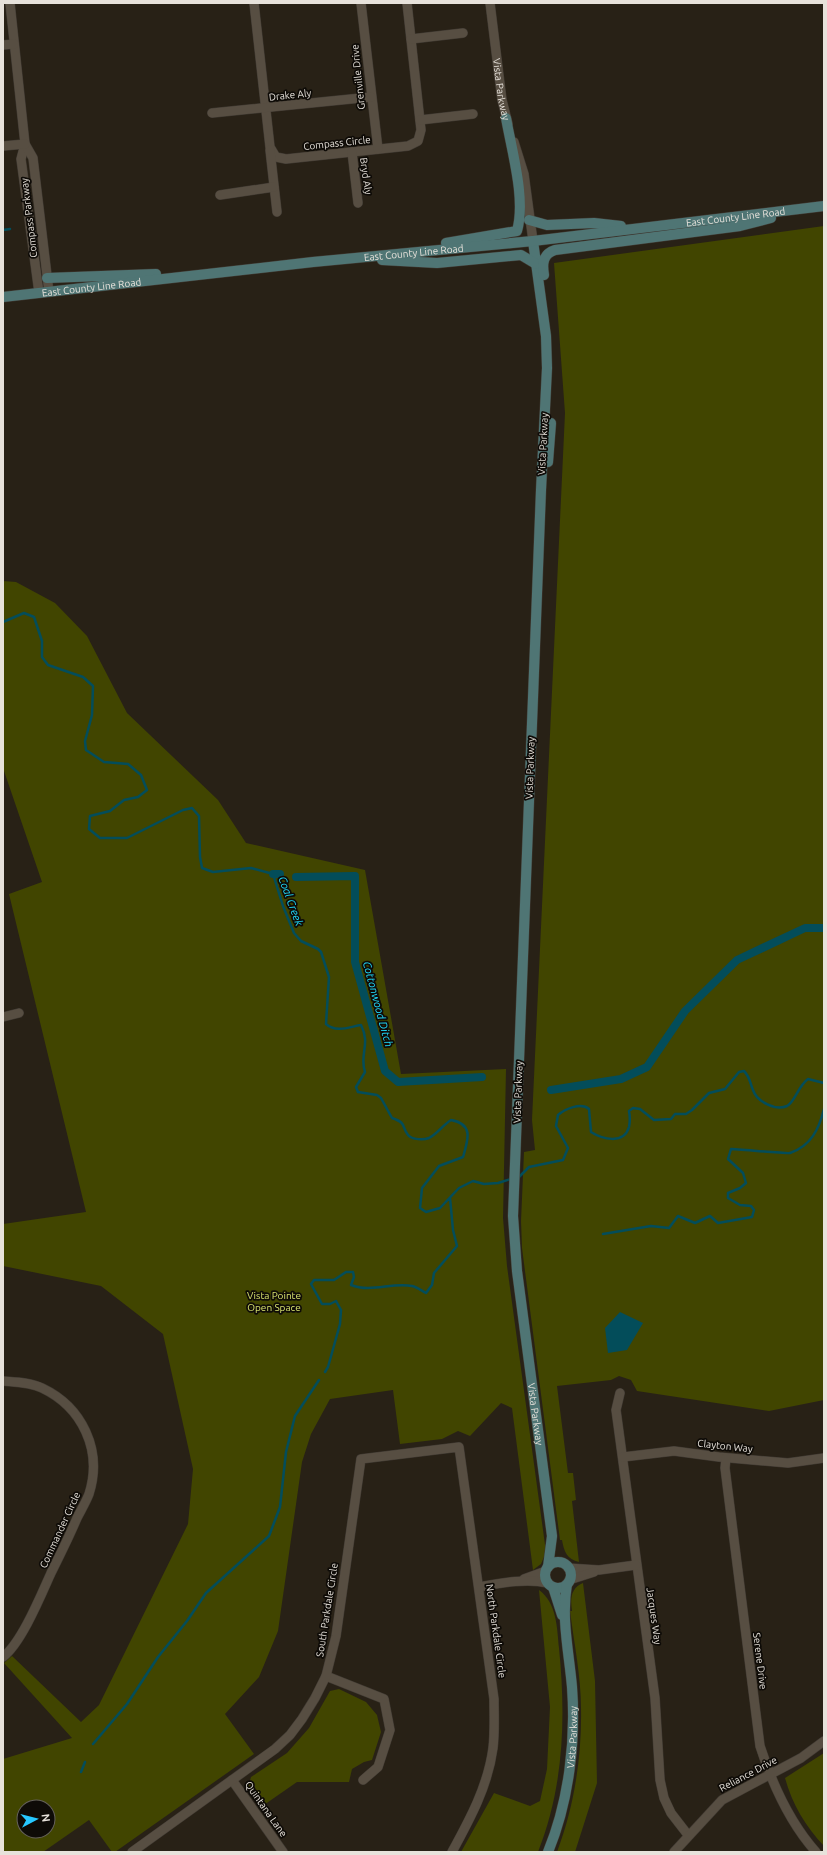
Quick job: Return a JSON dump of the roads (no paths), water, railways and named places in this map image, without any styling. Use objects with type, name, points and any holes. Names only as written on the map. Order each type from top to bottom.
[{"type":"main road","points":[[349,258],[517,231],[521,218],[517,181],[506,118]]},
{"type":"main road","points":[[540,506],[550,448],[553,369],[552,341],[543,272],[544,256],[555,250],[740,226],[822,206]]},
{"type":"main road","name":"East County Line Road","points":[[3,297],[349,258],[533,241],[822,206]]},
{"type":"main road","points":[[529,220],[547,225],[594,223],[641,228]]},
{"type":"main road","name":"Vista Parkway","points":[[533,241],[546,336],[547,368],[540,506],[513,1216],[517,1271],[552,1536],[565,1566]]},
{"type":"main road","points":[[349,258],[437,263],[521,254],[536,264]]},
{"type":"main road","points":[[47,278],[234,271]]},
{"type":"main road","name":"Vista Parkway","points":[[547,1569],[552,1536]]},
{"type":"main road","points":[[554,1563],[565,1566],[570,1573],[568,1582],[561,1588],[550,1585],[546,1579],[547,1569],[554,1563]]},
{"type":"main road","name":"Vista Parkway","points":[[548,1852],[564,1799],[572,1745],[572,1687],[564,1620],[568,1582]]},
{"type":"main road","name":"Vista Parkway","points":[[550,1585],[564,1620]]},
{"type":"street","name":"Compass Parkway","points":[[10,3],[25,144],[21,159],[44,293]]},
{"type":"street","points":[[254,3],[277,212]]},
{"type":"street","name":"Grenville Drive","points":[[361,3],[378,149]]},
{"type":"street","name":"Compass Circle","points":[[270,147],[276,157],[286,159],[408,146],[418,141],[421,130],[407,3]]},
{"type":"street","name":"Vista Parkway","points":[[490,3],[502,100],[506,118],[522,164],[533,241]]},
{"type":"street","points":[[411,39],[463,32]]},
{"type":"street","points":[[3,45],[14,44]]},
{"type":"street","name":"Drake Aly","points":[[212,113],[266,109],[371,97]]},
{"type":"street","points":[[420,120],[473,114]]},
{"type":"street","name":"Compass Parkway","points":[[25,144],[33,158],[47,278],[44,293]]},
{"type":"street","points":[[3,146],[25,144]]},
{"type":"street","name":"Bryd Aly","points":[[352,152],[358,203]]},
{"type":"street","points":[[220,195],[274,187]]},
{"type":"street","points":[[3,1017],[19,1013]]},
{"type":"street","name":"Commander Circle","points":[[3,1381],[40,1387],[58,1397],[76,1415],[86,1429],[93,1449],[93,1471],[89,1493],[36,1605],[18,1638],[3,1657]]},
{"type":"street","name":"Jacques Way","points":[[620,1393],[616,1410],[655,1698],[660,1780],[664,1798],[671,1813],[688,1835]]},
{"type":"street","name":"North Parkdale Circle","points":[[417,1452],[459,1447],[494,1699],[493,1747],[483,1789],[452,1852]]},
{"type":"street","name":"Clayton Way","points":[[623,1457],[674,1451],[726,1458],[788,1463],[824,1458]]},
{"type":"street","name":"South Parkdale Circle","points":[[132,1852],[275,1749],[290,1735],[315,1698],[326,1676],[336,1636],[361,1459],[417,1452]]},
{"type":"street","name":"Serene Drive","points":[[726,1458],[725,1468],[760,1746],[769,1774],[796,1825],[816,1852]]},
{"type":"street","points":[[568,1582],[599,1570],[636,1565]]},
{"type":"street","points":[[565,1566],[599,1570]]},
{"type":"street","points":[[515,1582],[547,1569]]},
{"type":"street","points":[[479,1586],[515,1582],[541,1582],[550,1585]]},
{"type":"street","points":[[326,1676],[384,1699],[390,1730],[378,1767],[363,1780]]},
{"type":"street","name":"Reliance Drive","points":[[674,1852],[688,1835],[722,1800],[801,1758],[824,1741]]},
{"type":"street","name":"Quintana Lane","points":[[232,1780],[283,1852]]},
{"type":"water","points":[[620,1312],[643,1323],[627,1350],[608,1353],[605,1328]]},
{"type":"waterway","points":[[3,230],[10,229]]},
{"type":"waterway","name":"Coal Creek","points":[[3,622],[24,613],[34,617],[42,641],[42,657],[48,665],[83,677],[93,686],[92,715],[85,741],[86,750],[104,762],[128,764],[141,775],[147,790],[138,797],[124,800],[110,811],[90,816],[89,829],[100,838],[127,838],[183,810],[192,808],[199,816],[200,857],[202,868],[213,872],[251,868],[273,874],[283,906],[294,933],[301,941],[321,952],[329,977],[326,1024],[330,1027],[338,1029],[361,1025],[364,1032],[365,1044],[363,1060],[365,1072],[356,1087],[358,1092],[377,1095],[381,1098],[392,1118],[402,1123],[406,1132],[412,1138],[429,1138],[451,1120],[458,1122],[466,1129],[468,1134],[463,1157],[439,1166],[422,1188],[420,1208],[426,1212],[440,1208],[459,1188],[473,1181],[484,1184],[498,1183],[511,1179]]},
{"type":"waterway","name":"Coal Creek","points":[[273,874],[280,874]]},
{"type":"waterway","name":"Cottonwood Ditch","points":[[296,877],[355,876],[355,962],[385,1071],[398,1082],[482,1077]]},
{"type":"waterway","name":"Cottonwood Ditch","points":[[551,1090],[621,1079],[647,1067],[685,1011],[737,960],[805,928],[824,928]]},
{"type":"waterway","name":"Coal Creek","points":[[518,1178],[529,1167],[563,1160],[568,1148],[556,1126],[558,1115],[573,1107],[582,1106],[589,1109],[591,1132],[601,1137],[612,1139],[618,1138],[626,1133],[629,1127],[629,1111],[633,1108],[640,1109],[654,1120],[671,1119],[675,1114],[686,1114],[709,1093],[725,1089],[739,1072],[744,1071],[746,1073],[758,1098],[767,1104],[778,1107],[783,1107],[790,1104],[808,1079],[824,1083]]},
{"type":"waterway","points":[[603,1234],[651,1226],[669,1228],[678,1216],[695,1223],[710,1216],[718,1223],[752,1217],[754,1210],[751,1206],[740,1205],[728,1198],[728,1193],[740,1188],[746,1183],[743,1173],[728,1159],[731,1149],[787,1153],[797,1150],[809,1141],[817,1130],[824,1109]]},
{"type":"waterway","points":[[325,1372],[328,1367],[340,1324],[341,1310],[336,1301],[330,1304],[322,1304],[311,1284],[314,1280],[334,1280],[346,1272],[353,1272],[354,1277],[351,1285],[366,1288],[404,1285],[418,1288],[426,1293],[432,1285],[434,1273],[457,1246],[453,1230],[450,1198]]},
{"type":"waterway","points":[[93,1744],[127,1704],[158,1657],[187,1621],[206,1593],[269,1536],[280,1507],[286,1452],[295,1416],[319,1380]]},
{"type":"waterway","points":[[81,1772],[85,1762]]},
{"type":"park label","name":"Vista Pointe Open Space","points":[[274,1300]]}]
